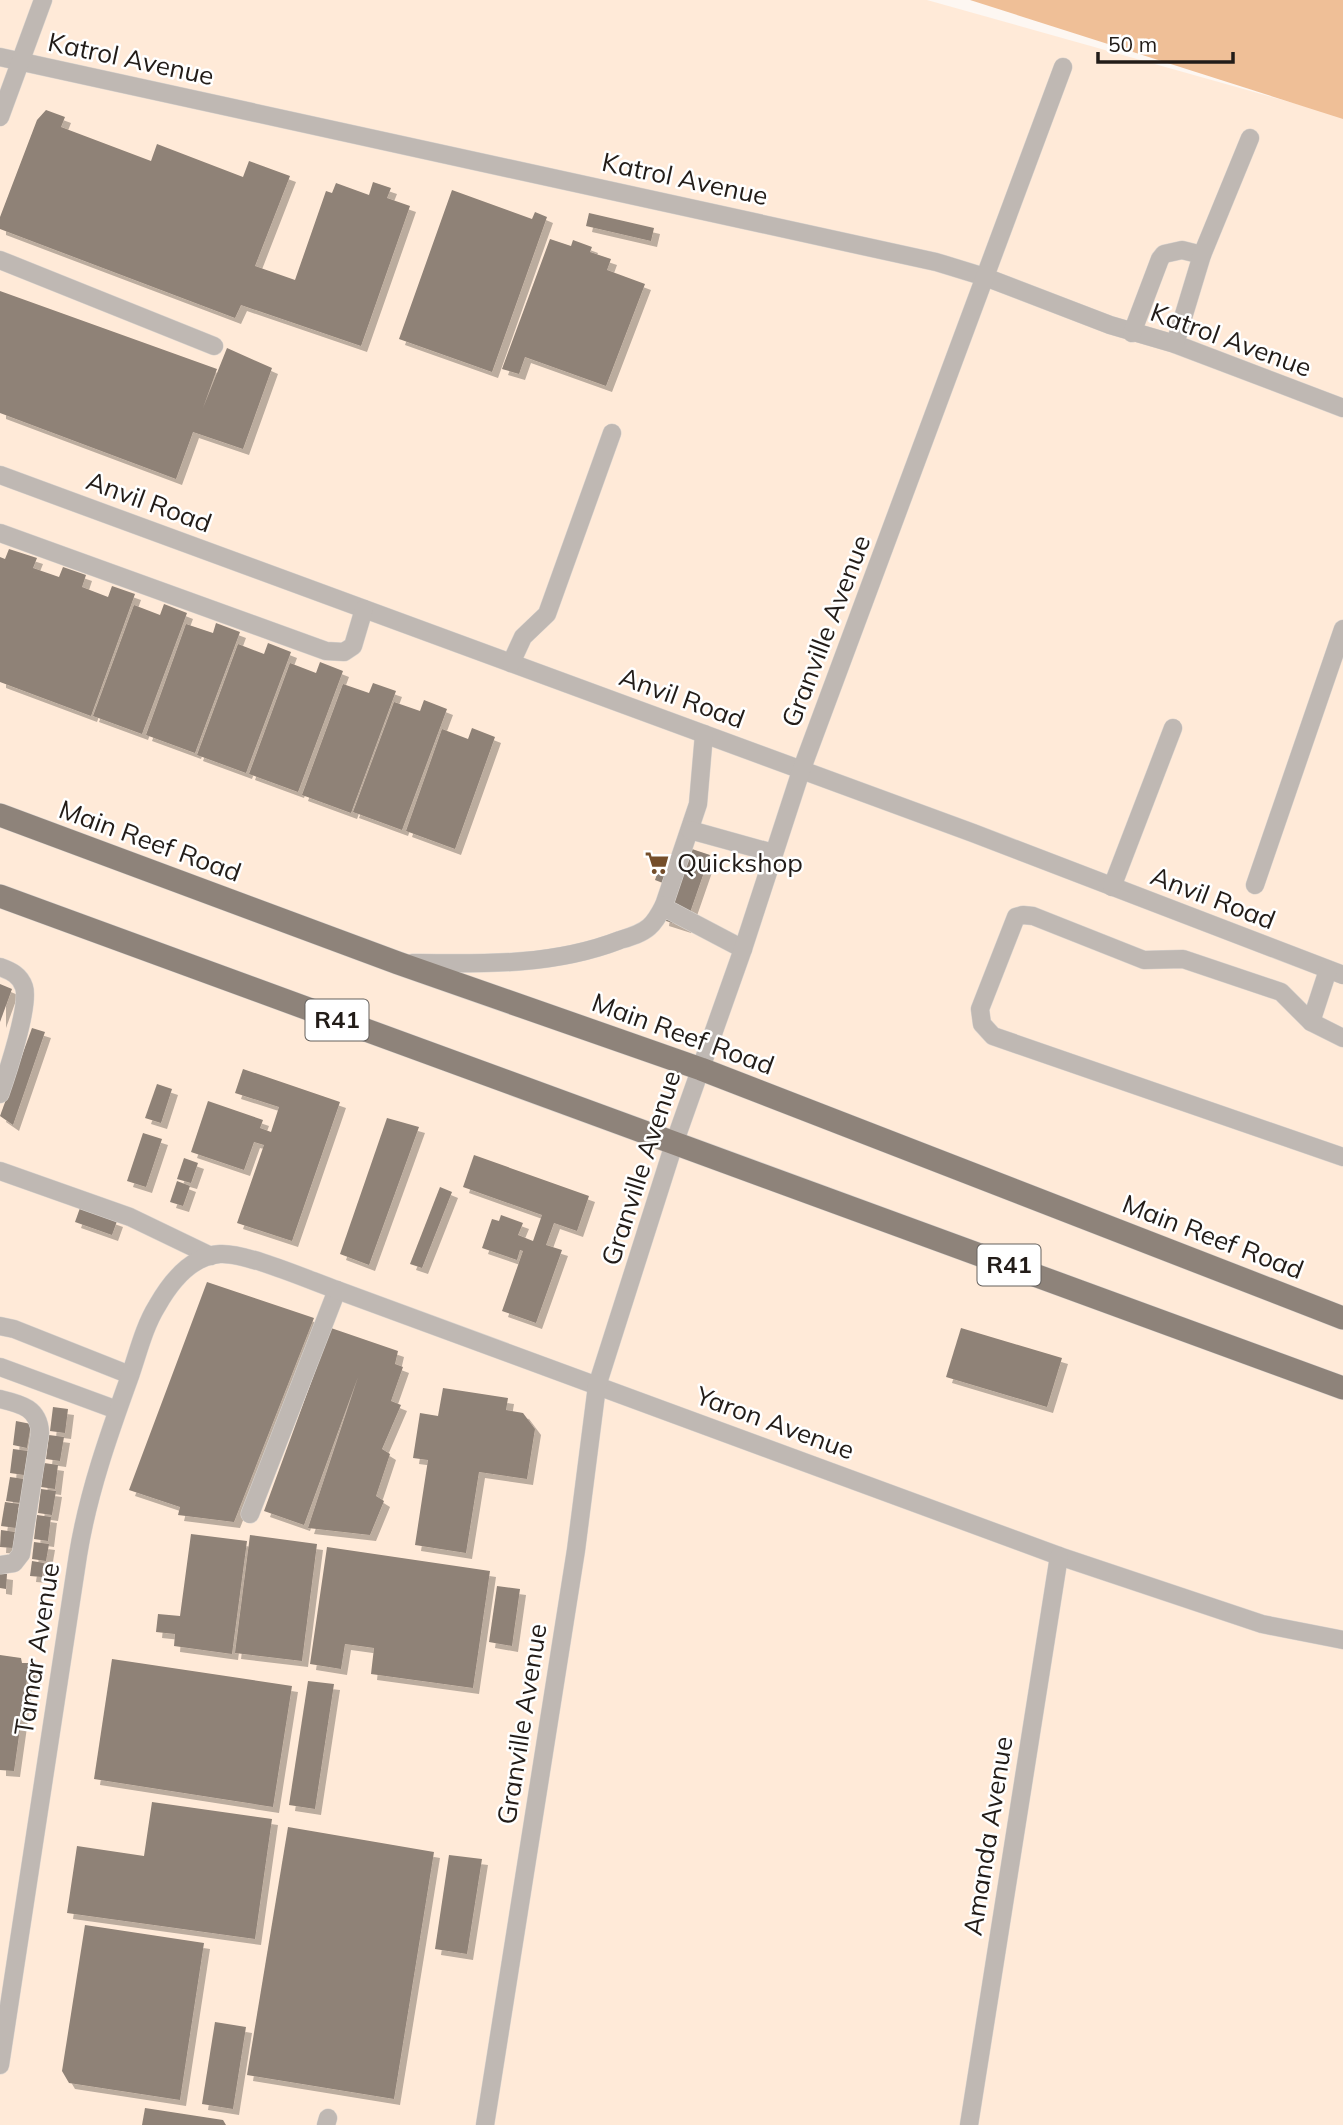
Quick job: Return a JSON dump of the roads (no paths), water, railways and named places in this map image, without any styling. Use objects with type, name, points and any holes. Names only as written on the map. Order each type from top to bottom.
[{"type":"main road","name":"Main Reef Road","points":[[0,815],[398,963],[701,1069],[1343,1318]]},
{"type":"main road","name":"R41","points":[[0,896],[1343,1388]]},
{"type":"street","points":[[0,117],[43,0]]},
{"type":"street","name":"Katrol Avenue","points":[[0,57],[908,255],[985,277],[1132,332],[1175,344],[1343,408]]},
{"type":"street","name":"Granville Avenue","points":[[485,2125],[576,1549],[597,1386],[675,1142],[743,949],[801,771],[1063,67]]},
{"type":"street","points":[[1175,344],[1202,255],[1250,138]]},
{"type":"street","points":[[1132,332],[1164,254],[1182,250],[1202,255]]},
{"type":"street","points":[[0,260],[214,345]]},
{"type":"street","points":[[511,663],[523,638],[547,614],[612,433]]},
{"type":"street","name":"Anvil Road","points":[[0,475],[973,833],[1336,973]]},
{"type":"street","points":[[0,533],[326,652],[344,652],[353,646],[364,609]]},
{"type":"street","points":[[1255,886],[1343,629]]},
{"type":"street","points":[[1112,887],[1173,728]]},
{"type":"street","points":[[398,963],[504,963],[562,957],[641,932],[657,919],[664,905],[691,830],[701,783],[704,734]]},
{"type":"street","points":[[691,830],[774,853]]},
{"type":"street","points":[[664,905],[743,949]]},
{"type":"street","points":[[1343,1038],[1311,1022],[1281,992],[1183,958],[1143,960],[1033,916],[1023,915],[1016,917],[980,1009],[982,1024],[993,1036],[1343,1157]]},
{"type":"street","points":[[0,967],[20,979],[26,998],[0,1094]]},
{"type":"street","points":[[1311,1022],[1336,973]]},
{"type":"street","points":[[0,1171],[130,1217],[211,1256]]},
{"type":"street","name":"Yaron Avenue","points":[[193,1264],[219,1254],[243,1257],[1059,1556],[1262,1624],[1343,1640]]},
{"type":"street","name":"Tamar Avenue","points":[[0,2066],[83,1525],[117,1410],[155,1309],[179,1276],[193,1264]]},
{"type":"street","points":[[250,1514],[337,1290]]},
{"type":"street","points":[[0,1326],[14,1329],[130,1375]]},
{"type":"street","points":[[0,1367],[117,1410]]},
{"type":"street","points":[[0,1399],[22,1404],[30,1409],[38,1420],[40,1433],[21,1554],[14,1563],[0,1565]]},
{"type":"street","name":"Amanda Avenue","points":[[969,2125],[1059,1556]]},
{"type":"place","name":"Quickshop","points":[[657,863]]}]
